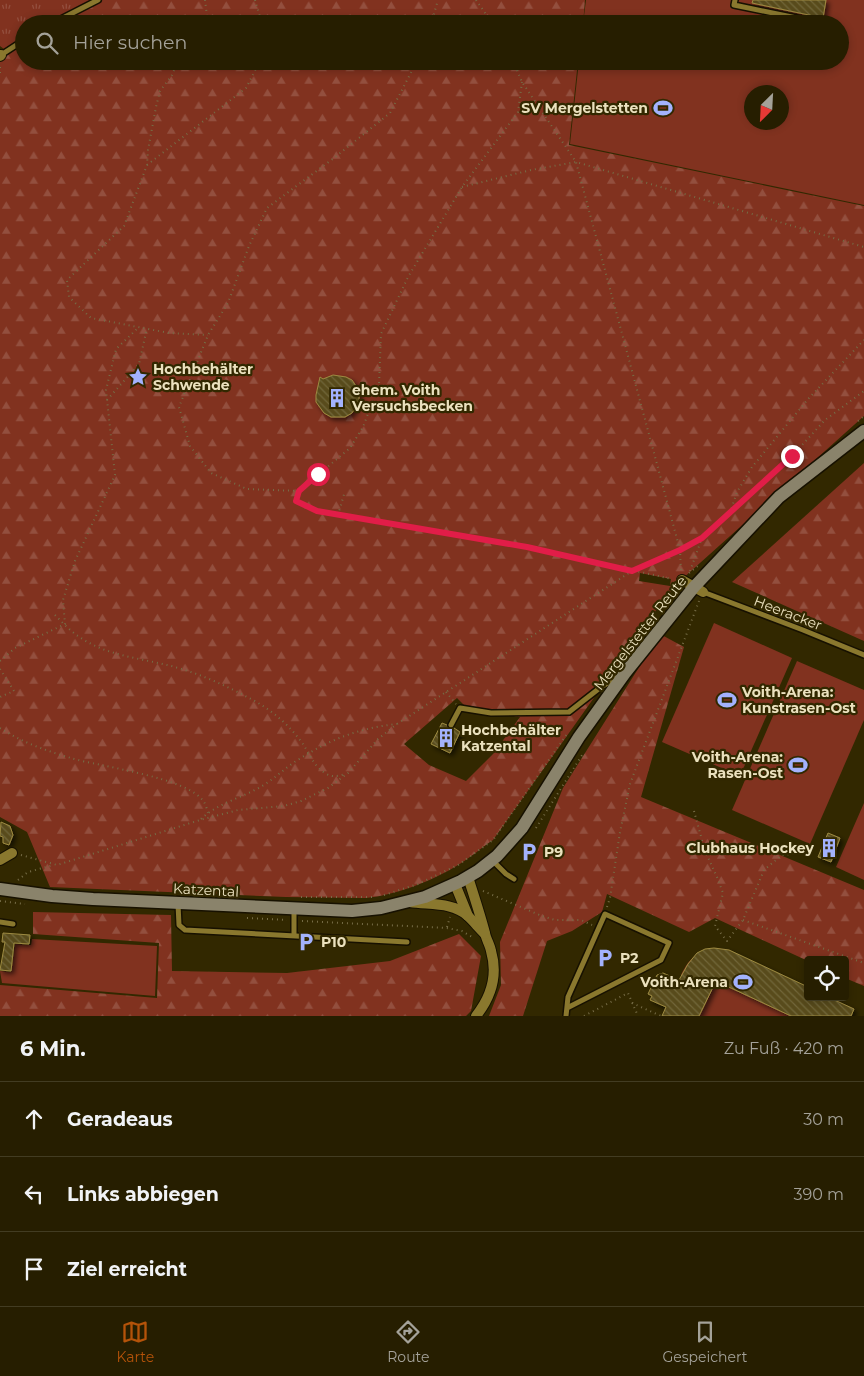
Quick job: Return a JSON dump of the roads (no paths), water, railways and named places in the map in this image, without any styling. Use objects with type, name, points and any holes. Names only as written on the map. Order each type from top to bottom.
[{"type":"street","name":"Mergelstetter Reute","points":[[468,877],[492,860],[522,828],[579,736],[625,673],[779,497],[864,431]]},
{"type":"street","points":[[682,580],[698,590]]},
{"type":"street","points":[[0,860],[12,853]]},
{"type":"street","name":"Katzental","points":[[0,890],[52,896],[361,911],[409,902],[468,877],[482,918],[480,937]]},
{"type":"street","name":"Katzental","points":[[455,884],[468,916],[492,957],[493,981],[489,995],[476,1016]]},
{"type":"street","name":"Katzental","points":[[409,902],[448,906],[468,916]]},
{"type":"lane","points":[[68,15],[98,0]]},
{"type":"lane","points":[[735,0],[734,5],[782,15]]},
{"type":"lane","points":[[0,55],[15,46]]},
{"type":"lane","name":"Heeracker","points":[[698,590],[803,630],[864,656]]},
{"type":"lane","points":[[451,725],[460,708],[491,713],[569,712],[601,687],[625,673]]},
{"type":"lane","points":[[492,860],[514,879]]},
{"type":"lane","points":[[178,903],[179,925],[185,930],[407,942]]},
{"type":"lane","points":[[294,935],[295,909]]},
{"type":"lane","points":[[566,1016],[568,997],[605,914],[669,944],[661,960],[567,1008]]},
{"type":"lane","points":[[0,922],[13,924]]},
{"type":"place","name":"SV Mergelstetten","points":[[663,108]]},
{"type":"place","name":"Hochbehälter Schwende","points":[[138,377]]},
{"type":"place","name":"ehem. Voith Versuchsbecken","points":[[337,398]]},
{"type":"place","name":"Voith-Arena: Kunstrasen-Ost","points":[[727,700]]},
{"type":"place","name":"Hochbehälter Katzental","points":[[446,738]]},
{"type":"place","name":"Voith-Arena: Rasen-Ost","points":[[798,765]]},
{"type":"place","name":"Clubhaus Hockey","points":[[829,848]]},
{"type":"place","name":"P9","points":[[529,852]]},
{"type":"place","name":"P10","points":[[306,942]]},
{"type":"place","name":"P2","points":[[605,958]]},
{"type":"place","name":"Voith-Arena","points":[[743,982]]}]
